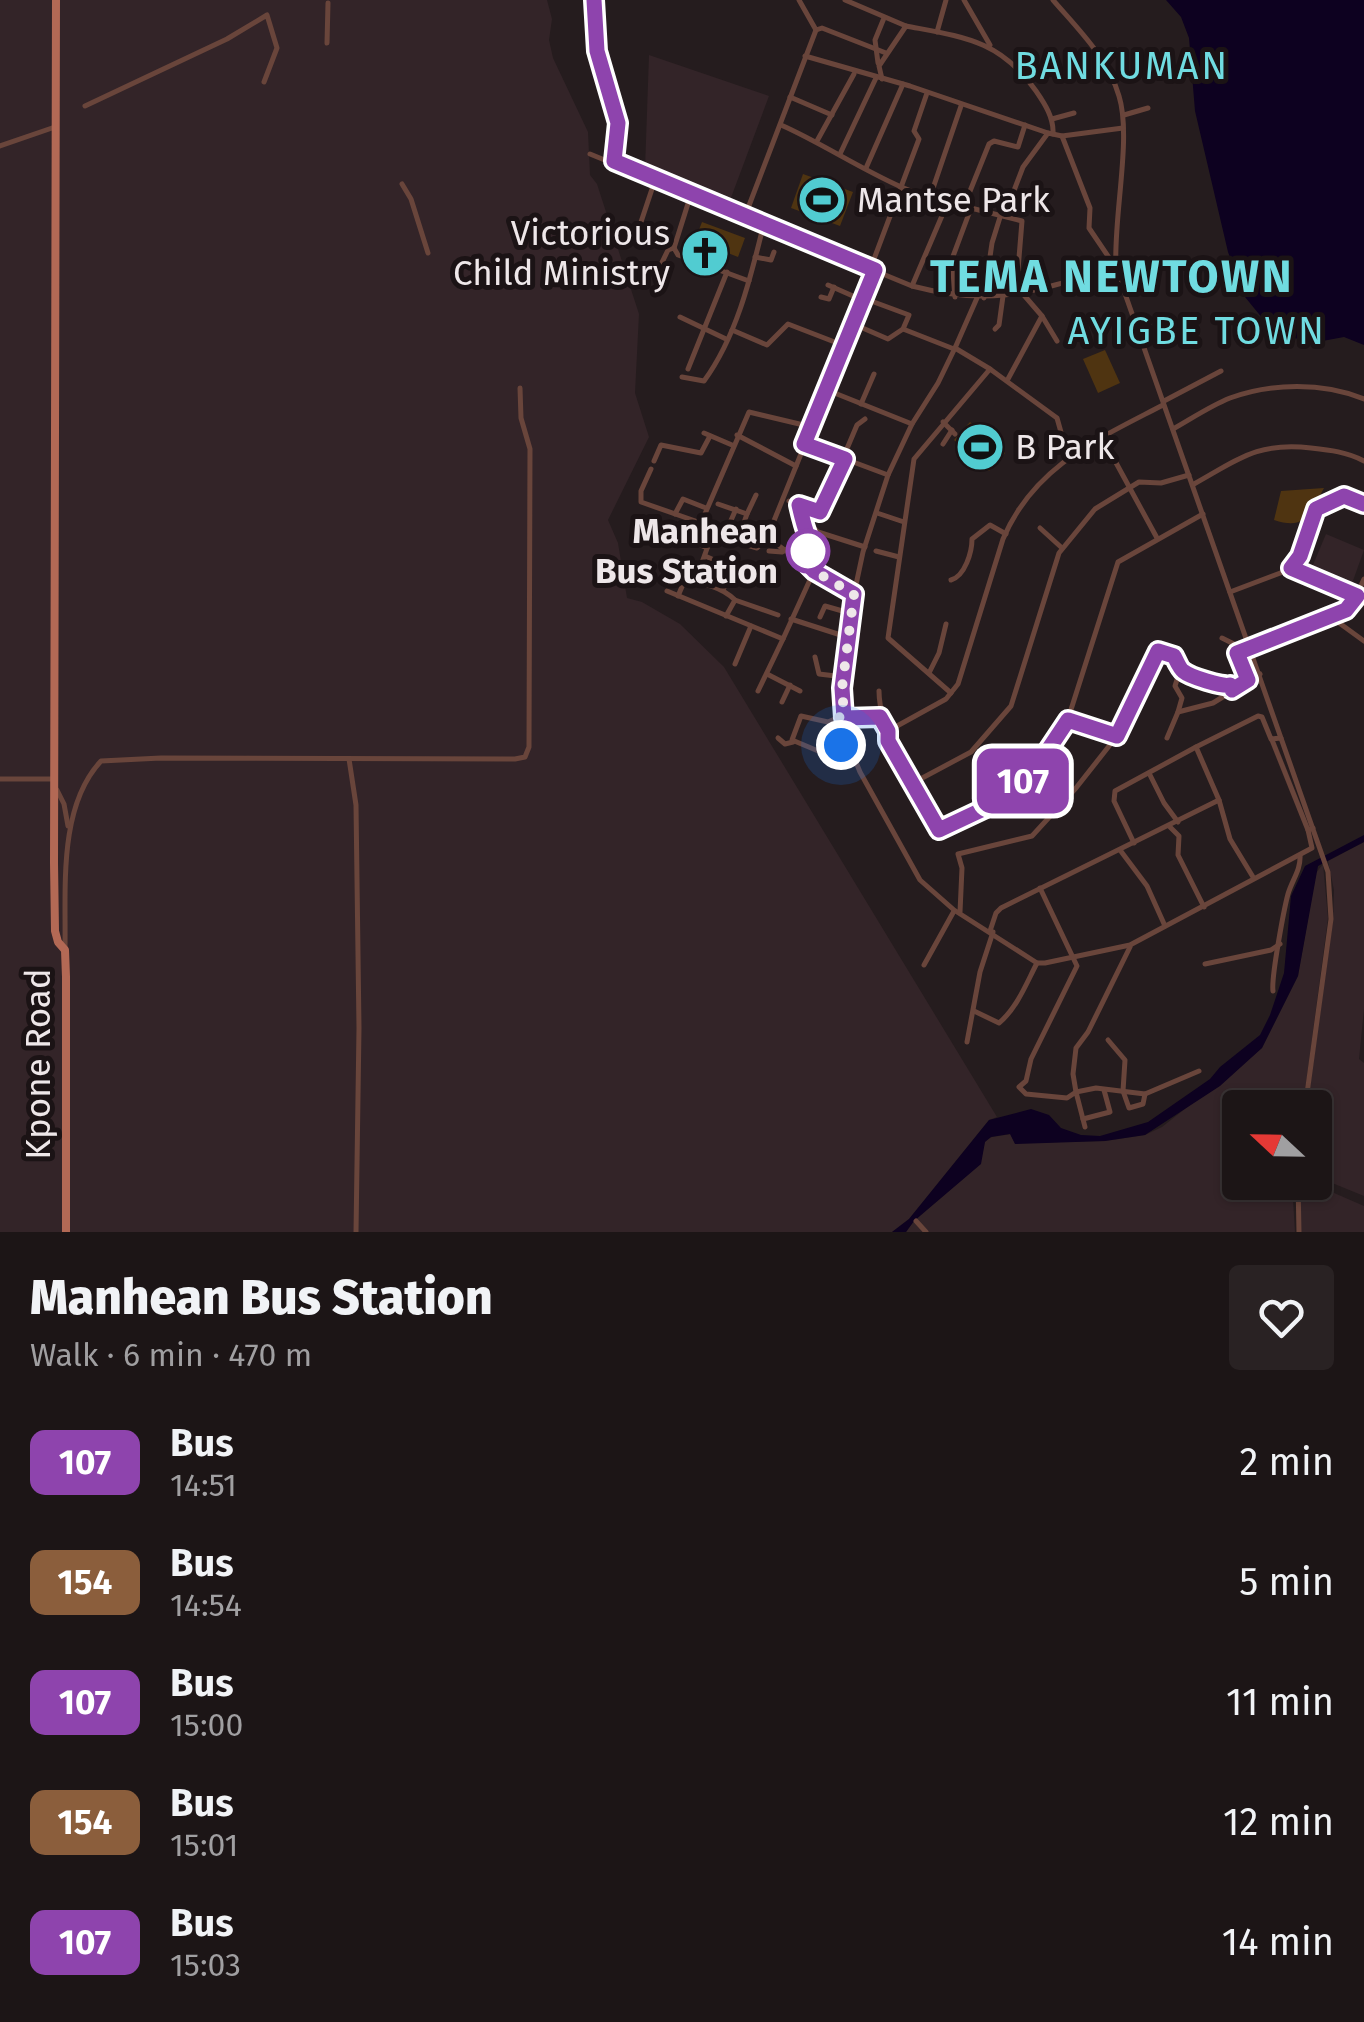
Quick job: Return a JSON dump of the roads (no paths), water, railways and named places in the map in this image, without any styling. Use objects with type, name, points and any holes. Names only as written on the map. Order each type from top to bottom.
[{"type":"main road","name":"Kpone Road","points":[[56,0],[54,832],[55,930],[65,950],[66,1232]]},
{"type":"street","points":[[594,0],[597,51],[618,123],[614,161]]},
{"type":"street","points":[[798,0],[816,30]]},
{"type":"street","points":[[845,0],[906,26],[992,46]]},
{"type":"street","points":[[937,32],[946,0]]},
{"type":"street","points":[[964,0],[992,46],[1026,78],[1052,120],[1051,134],[1024,167],[992,243],[980,298],[888,475],[865,547],[854,594],[844,677],[844,716],[854,758],[920,880],[957,912],[1037,963],[1130,945],[1253,877],[1312,848],[1321,849]]},
{"type":"street","points":[[1053,0],[1099,54],[1119,94],[1124,115],[1114,243],[1116,268],[1282,738],[1310,829],[1312,848]]},
{"type":"street","points":[[328,4],[328,42]]},
{"type":"street","points":[[84,106],[226,39],[267,14],[278,48],[264,82]]},
{"type":"street","points":[[840,154],[879,78],[874,48],[884,18]]},
{"type":"street","points":[[879,66],[906,26]]},
{"type":"street","points":[[745,216],[816,30],[822,28],[886,52]]},
{"type":"street","points":[[805,56],[1051,134],[1123,128]]},
{"type":"street","points":[[817,141],[855,72]]},
{"type":"street","points":[[866,168],[903,84]]},
{"type":"street","points":[[650,470],[641,502],[757,548],[767,538],[863,298],[919,139],[914,131],[927,93]]},
{"type":"street","points":[[790,97],[832,115]]},
{"type":"street","points":[[930,198],[961,106]]},
{"type":"street","points":[[1124,115],[1148,108]]},
{"type":"street","points":[[1052,120],[1074,112]]},
{"type":"street","points":[[781,125],[930,198],[1022,220],[1018,270]]},
{"type":"street","points":[[955,297],[952,259],[991,142],[1018,148],[1025,125]]},
{"type":"street","points":[[0,146],[58,126]]},
{"type":"street","points":[[1062,136],[1090,208],[1088,228],[1116,268]]},
{"type":"street","points":[[590,154],[912,286],[955,297],[1023,294],[1116,268]]},
{"type":"street","points":[[637,234],[655,180]]},
{"type":"street","points":[[402,184],[411,199],[428,254]]},
{"type":"street","points":[[692,194],[674,248],[678,255],[749,281]]},
{"type":"street","points":[[912,286],[947,204]]},
{"type":"street","points":[[682,376],[704,381],[732,330],[764,223]]},
{"type":"street","points":[[656,277],[668,250],[674,248]]},
{"type":"street","points":[[756,257],[771,260],[774,252]]},
{"type":"street","points":[[688,369],[726,272]]},
{"type":"street","points":[[822,297],[829,300],[831,286],[909,315],[903,329],[888,339],[858,326]]},
{"type":"street","points":[[1023,294],[1042,316],[1056,342]]},
{"type":"street","points":[[995,329],[1000,326],[1003,296]]},
{"type":"street","points":[[1008,379],[1042,316]]},
{"type":"street","points":[[680,317],[726,339]]},
{"type":"street","points":[[732,330],[764,345],[788,324],[844,346]]},
{"type":"street","points":[[903,329],[954,349],[1008,379],[1058,418],[1068,457]]},
{"type":"street","points":[[951,693],[888,638],[914,459],[990,368]]},
{"type":"street","points":[[888,731],[951,693],[960,678],[1006,534],[1046,477],[1068,457],[1221,371]]},
{"type":"street","points":[[861,404],[874,374]]},
{"type":"street","points":[[1172,430],[1234,396],[1288,386],[1344,392],[1364,399]]},
{"type":"street","points":[[65,950],[69,829],[94,770],[106,760],[524,757],[528,750],[530,448],[521,418],[520,388]]},
{"type":"street","points":[[827,390],[912,424]]},
{"type":"street","points":[[701,523],[746,415],[752,411],[812,427]]},
{"type":"street","points":[[789,501],[820,512],[857,424],[866,419]]},
{"type":"street","points":[[943,422],[953,432],[943,444]]},
{"type":"street","points":[[654,462],[661,445],[701,453],[707,434],[732,445]]},
{"type":"street","points":[[737,435],[796,466]]},
{"type":"street","points":[[1102,437],[1157,538]]},
{"type":"street","points":[[804,444],[888,475]]},
{"type":"street","points":[[1193,484],[1252,452],[1278,445],[1339,451],[1364,461]]},
{"type":"street","points":[[911,784],[971,752],[1015,700],[1062,548],[1100,504],[1140,482],[1190,476]]},
{"type":"street","points":[[737,542],[756,495]]},
{"type":"street","points":[[1230,592],[1291,568],[1300,556],[1316,509],[1344,496],[1364,504]]},
{"type":"street","points":[[675,514],[683,499],[706,508]]},
{"type":"street","points":[[718,504],[748,514]]},
{"type":"street","points":[[799,505],[806,521],[818,532],[865,547]]},
{"type":"street","points":[[724,535],[736,509]]},
{"type":"street","points":[[877,513],[904,522]]},
{"type":"street","points":[[880,690],[880,717],[888,731],[888,741],[935,826],[946,829],[1007,798],[1040,762],[1068,720],[1114,569],[1123,556],[1203,514]]},
{"type":"street","points":[[804,561],[810,546],[803,527],[806,521]]},
{"type":"street","points":[[951,580],[960,575],[972,539],[990,525],[1006,534]]},
{"type":"street","points":[[1040,528],[1062,548]]},
{"type":"street","points":[[695,582],[714,529]]},
{"type":"street","points":[[684,538],[732,568],[723,590]]},
{"type":"street","points":[[767,538],[854,594]]},
{"type":"street","points":[[770,551],[786,549]]},
{"type":"street","points":[[876,551],[899,557]]},
{"type":"street","points":[[1291,568],[1357,596]]},
{"type":"street","points":[[758,692],[814,571]]},
{"type":"street","points":[[1237,653],[1346,610],[1364,579]]},
{"type":"street","points":[[678,596],[684,582],[695,582],[778,615]]},
{"type":"street","points":[[667,591],[783,639]]},
{"type":"street","points":[[726,616],[735,600]]},
{"type":"street","points":[[820,617],[826,606],[853,614]]},
{"type":"street","points":[[1331,617],[1364,641]]},
{"type":"street","points":[[791,620],[850,638]]},
{"type":"street","points":[[928,674],[939,653],[946,624]]},
{"type":"street","points":[[735,664],[751,626]]},
{"type":"street","points":[[1222,638],[1233,643],[1248,680]]},
{"type":"street","points":[[924,965],[957,912],[962,868],[958,854],[1032,836],[1117,736],[1158,651],[1174,656],[1180,669],[1220,688],[1230,685],[1232,690]]},
{"type":"street","points":[[815,657],[819,674],[844,677]]},
{"type":"street","points":[[1167,738],[1182,698],[1174,686],[1180,669]]},
{"type":"street","points":[[766,674],[800,691]]},
{"type":"street","points":[[1178,712],[1213,703],[1260,674]]},
{"type":"street","points":[[782,702],[790,685]]},
{"type":"street","points":[[792,742],[801,716],[818,722],[844,716],[880,717]]},
{"type":"street","points":[[1134,843],[1114,793],[1196,746],[1262,717],[1326,864],[1331,919],[1307,1090]]},
{"type":"street","points":[[826,744],[834,720]]},
{"type":"street","points":[[1068,720],[1117,736]]},
{"type":"street","points":[[830,735],[841,745],[838,756]]},
{"type":"street","points":[[778,738],[785,744],[792,742],[854,758]]},
{"type":"street","points":[[1272,740],[1282,738]]},
{"type":"street","points":[[1196,746],[1219,800],[1230,839],[1253,877]]},
{"type":"street","points":[[349,760],[356,805],[359,998],[356,1232]]},
{"type":"street","points":[[1149,772],[1178,822]]},
{"type":"street","points":[[0,779],[54,783],[69,829]]},
{"type":"street","points":[[967,1042],[996,913],[1219,800]]},
{"type":"street","points":[[1169,826],[1179,836],[1178,855],[1204,907]]},
{"type":"street","points":[[54,832],[66,845]]},
{"type":"street","points":[[1120,850],[1147,886],[1165,926]]},
{"type":"street","points":[[1273,990],[1272,974],[1300,855]]},
{"type":"street","points":[[1040,888],[1078,966],[1032,1056],[1026,1081],[1020,1087],[1026,1094],[1068,1098],[1096,1088],[1145,1094],[1199,1071]]},
{"type":"street","points":[[1205,964],[1271,950],[1281,941]]},
{"type":"street","points":[[1104,1090],[1110,1112],[1084,1123],[1073,1068],[1076,1048],[1088,1032],[1130,945]]},
{"type":"street","points":[[974,1012],[1001,1022],[1014,1008],[1037,963]]},
{"type":"street","points":[[1108,1040],[1125,1060],[1122,1090],[1132,1108],[1143,1104],[1145,1094]]},
{"type":"street","points":[[1298,1200],[1298,1232]]},
{"type":"street","points":[[916,1220],[926,1232]]},
{"type":"place","name":"Mantse Park","points":[[822,200]]},
{"type":"place","name":"Victorious Child Ministry","points":[[705,253]]},
{"type":"place","name":"B Park","points":[[980,447]]},
{"type":"place","name":"Manhean Bus Station","points":[[808,551]]},
{"type":"district","name":"BANKUMAN","points":[[1122,66]]},
{"type":"district","name":"TEMA NEWTOWN","points":[[1112,277]]},
{"type":"district","name":"AYIGBE TOWN","points":[[1197,331]]}]
